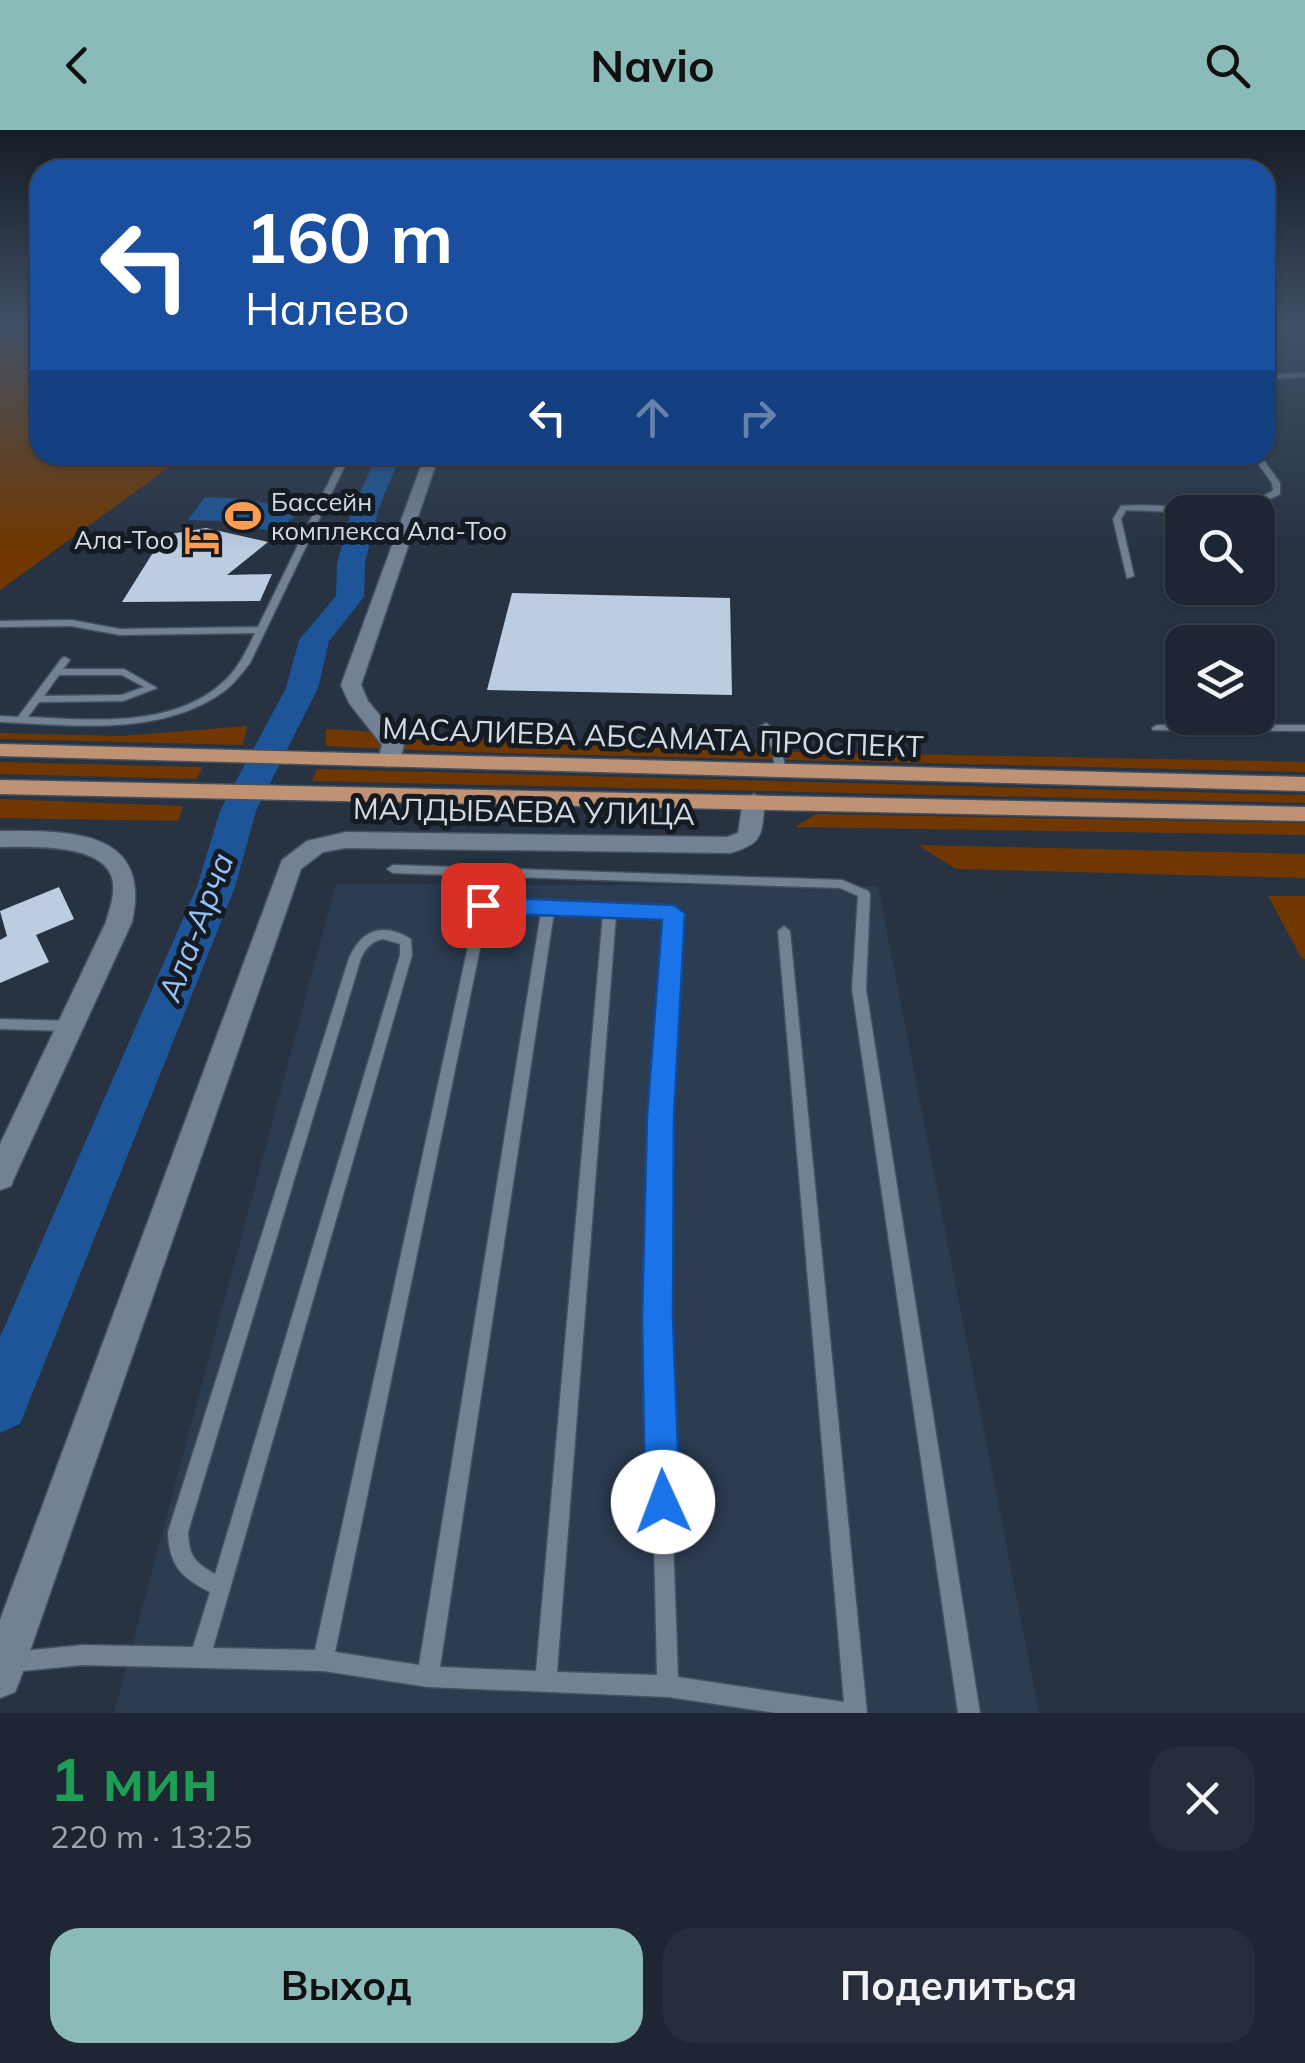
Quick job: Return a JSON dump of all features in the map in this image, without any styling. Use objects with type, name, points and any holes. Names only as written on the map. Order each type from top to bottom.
[{"type":"main road","name":"МАСАЛИЕВА АБСАМАТА ПРОСПЕКТ","points":[[0,750],[780,774],[1305,784]]},
{"type":"main road","name":"МАСАЛИЕВА АБСАМАТА ПРОСПЕКТ","points":[[0,787],[1305,814]]},
{"type":"street","points":[[389,760],[393,745],[360,703],[352,685],[429,465]]},
{"type":"street","name":"МАЛДЫБАЕВА УЛИЦА","points":[[2,1670],[296,857],[318,845],[346,840],[730,846],[749,836],[754,802]]},
{"type":"street","points":[[0,839],[60,840],[89,846],[110,858],[125,876],[125,908],[0,1176]]},
{"type":"lane","points":[[0,720],[132,720],[192,705],[234,679],[341,465]]},
{"type":"lane","points":[[1130,576],[1116,519],[1124,508],[1246,508],[1277,492],[1276,483],[1263,465]]},
{"type":"lane","points":[[0,624],[72,623],[120,632],[260,630]]},
{"type":"lane","points":[[21,720],[65,660]]},
{"type":"lane","points":[[36,699],[123,698],[152,688],[124,672],[56,672]]},
{"type":"lane","points":[[766,726],[778,751],[780,774]]},
{"type":"lane","points":[[1157,728],[1305,728]]},
{"type":"lane","points":[[394,869],[842,884],[864,894],[859,989],[969,1713]]},
{"type":"lane","points":[[324,1661],[483,905],[674,913],[660,1117],[658,1318],[668,1686]]},
{"type":"lane","points":[[428,1678],[548,908]]},
{"type":"lane","points":[[546,1682],[610,910]]},
{"type":"lane","points":[[784,932],[856,1713]]},
{"type":"lane","points":[[200,1658],[222,1587],[406,955],[406,942],[397,936],[384,933],[360,944],[178,1532],[177,1553],[190,1573],[222,1587]]},
{"type":"lane","points":[[0,1024],[72,1026]]},
{"type":"lane","points":[[2,1670],[83,1655],[324,1661],[428,1678],[668,1686],[846,1713]]},
{"type":"shaded area","points":[[0,403],[30,403],[30,465],[172,465],[0,590]]},
{"type":"shaded area","points":[[247,726],[243,745],[0,739],[0,733],[122,736]]},
{"type":"shaded area","points":[[326,729],[693,750],[1305,762],[1305,772],[459,752],[326,746]]},
{"type":"shaded area","points":[[0,762],[203,767],[197,779],[0,774]]},
{"type":"shaded area","points":[[317,769],[1305,795],[1305,803],[312,781]]},
{"type":"shaded area","points":[[0,799],[183,806],[178,821],[0,818]]},
{"type":"shaded area","points":[[816,814],[1305,823],[1305,835],[795,827]]},
{"type":"shaded area","points":[[918,845],[1305,854],[1305,878],[956,869]]},
{"type":"shaded area","points":[[336,884],[878,886],[1039,1713],[114,1713]]},
{"type":"shaded area","points":[[1268,896],[1305,896],[1305,959],[1302,959]]},
{"type":"water","name":"Бассейн комплекса Ала-Тоо","points":[[205,497],[248,499],[302,512],[273,531],[188,520]]},
{"type":"building","points":[[206,528],[268,542],[227,575],[272,574],[260,601],[122,602],[164,535]]},
{"type":"building","points":[[512,593],[730,598],[732,695],[487,690]]},
{"type":"building","points":[[59,887],[74,919],[36,935],[49,962],[0,983],[0,940],[7,936],[0,911]]},
{"type":"waterway","name":"Ала-Арча","points":[[0,1404],[216,887],[238,811],[302,688],[314,640],[350,597],[351,563],[365,510],[385,465]]},
{"type":"place","name":"Бассейн комплекса Ала-Тоо","points":[[243,516]]},
{"type":"place","name":"Ала-Тоо","points":[[202,540]]},
{"type":"route","points":[[483,905],[674,913],[660,1117],[658,1318],[663,1502]]}]
